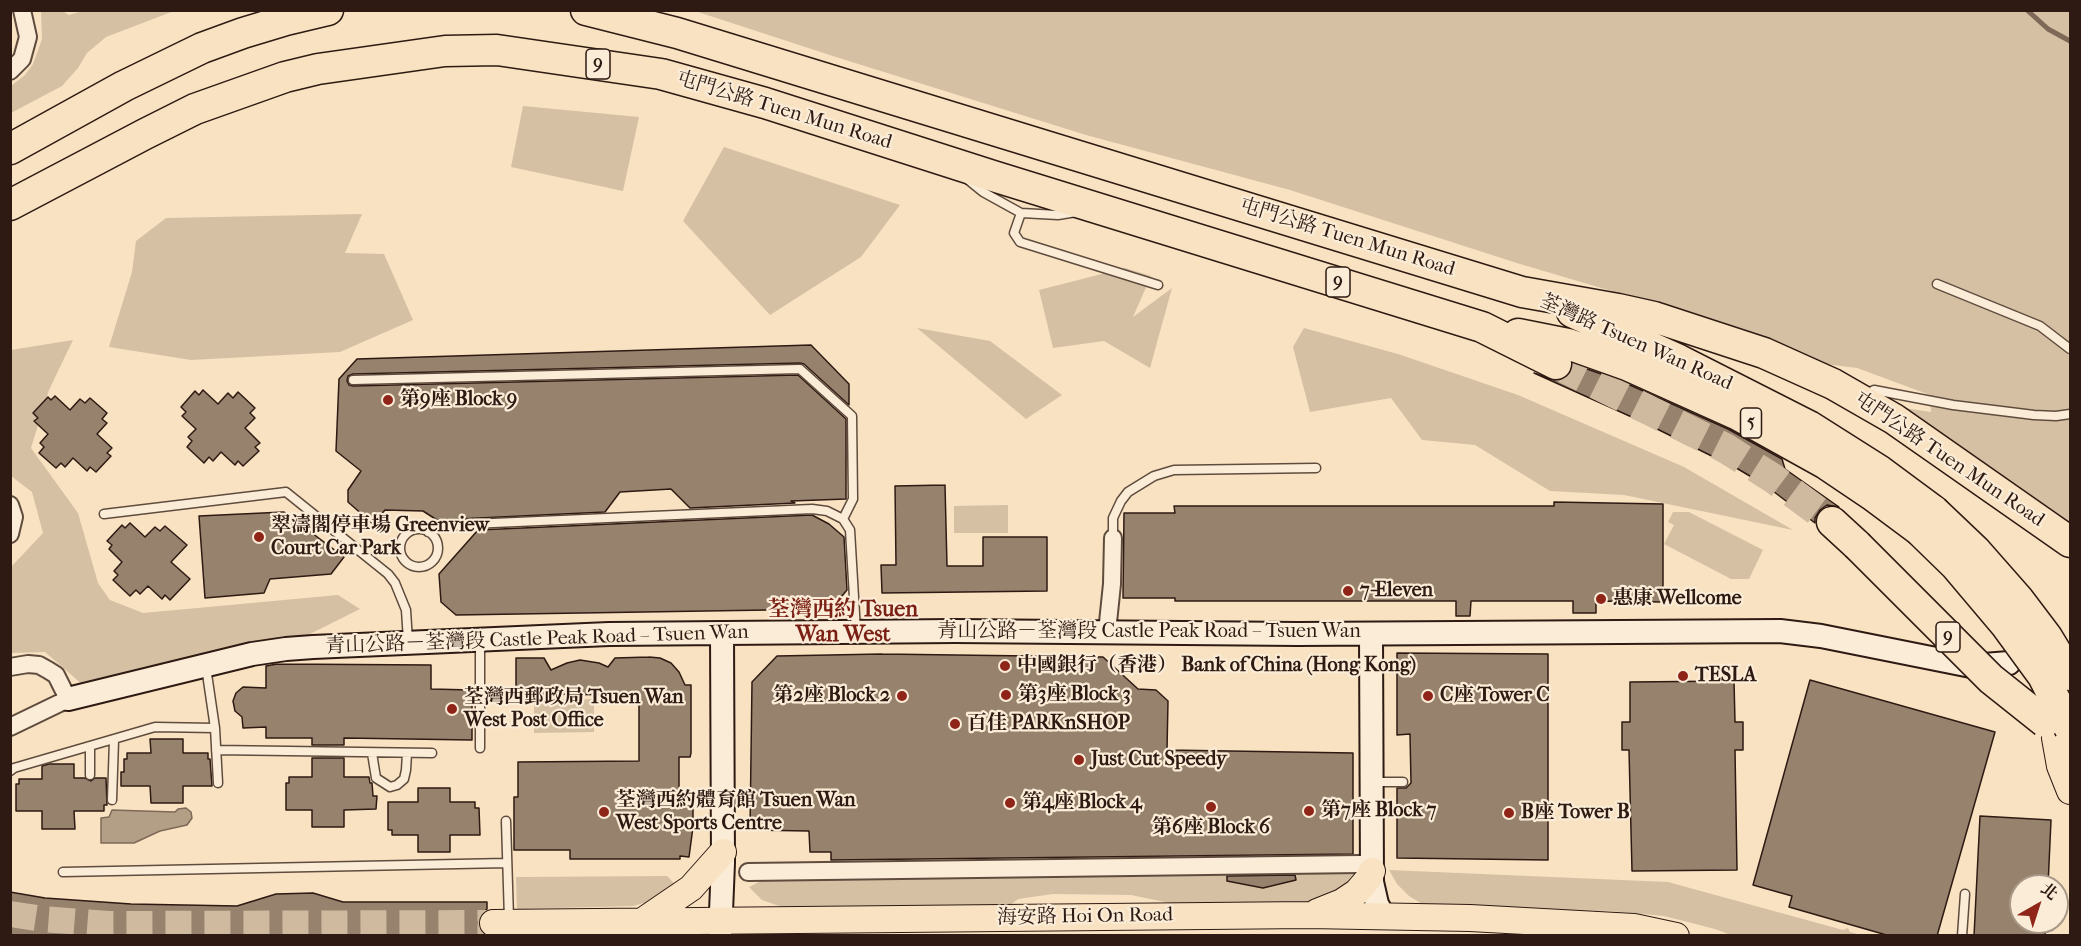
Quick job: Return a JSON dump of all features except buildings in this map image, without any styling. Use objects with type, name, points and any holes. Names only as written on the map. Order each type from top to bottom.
[{"type":"highway","points":[[10,149],[124,86],[193,53],[243,33],[328,10]]},
{"type":"highway","name":"屯門公路 Tuen Mun Road","points":[[585,10],[677,33],[1522,292],[1618,309],[1691,328],[1764,353],[1860,398],[1923,438],[2070,542]]},
{"type":"highway","name":"屯門公路 Tuen Mun Road","points":[[10,205],[195,109],[285,77],[318,69],[445,51],[497,50],[661,75],[765,103],[1482,327],[1556,364]]},
{"type":"highway","name":"荃灣路 Tsuen Wan Road","points":[[1522,292],[1679,360],[1800,421],[1864,460],[1926,521],[1956,566],[2023,646],[2052,691],[2061,722]]},
{"type":"highway","name":"荃灣路 Tsuen Wan Road","points":[[1482,327],[1568,344],[1667,382],[1736,414],[1968,543],[2019,600],[2047,637],[2070,675]]},
{"type":"highway","name":"9","points":[[1832,522],[2008,695],[2061,722]]},
{"type":"main road","points":[[2061,722],[2060,766],[2070,791]]},
{"type":"main road","points":[[644,920],[691,888],[723,852]]},
{"type":"main road","points":[[1308,915],[1342,902],[1363,886],[1367,868]]},
{"type":"main road","name":"海安路 Hoi On Road","points":[[501,923],[644,920],[720,928],[1308,915],[1470,918],[1634,927],[1676,936]]},
{"type":"main road","points":[[1383,916],[1401,932],[1410,936]]},
{"type":"street","points":[[10,71],[23,57],[28,37],[22,10]]},
{"type":"street","points":[[10,505],[14,517],[10,534]]},
{"type":"street","points":[[1107,632],[1112,584],[1113,538]]},
{"type":"street","name":"青山公路－荃灣段 Castle Peak Road – Tsuen Wan","points":[[10,727],[68,699],[252,654],[313,646],[408,644],[609,634],[1107,632],[1371,634],[1780,631],[1821,636],[1971,666],[2009,663]]},
{"type":"street","points":[[720,928],[723,852],[722,634]]},
{"type":"street","points":[[1371,634],[1372,782],[1367,868],[1373,892],[1383,916]]},
{"type":"street","points":[[10,668],[28,664],[39,665],[56,675],[68,699]]},
{"type":"street","points":[[748,872],[1367,868]]},
{"type":"lane","points":[[942,159],[983,192],[1021,213],[1058,215],[1100,208]]},
{"type":"lane","points":[[1021,213],[1014,233],[1020,242],[1158,285]]},
{"type":"lane","points":[[1937,284],[2040,326],[2070,350]]},
{"type":"lane","points":[[353,381],[800,369],[852,416],[853,499],[843,519]]},
{"type":"lane","points":[[434,378],[434,390]]},
{"type":"lane","points":[[1860,398],[1874,390],[1953,405],[2034,415],[2070,414]]},
{"type":"lane","points":[[1113,538],[1113,518],[1121,501],[1128,492],[1154,476],[1174,470],[1316,468]]},
{"type":"lane","points":[[104,514],[286,492],[388,574],[395,583],[406,610],[408,644]]},
{"type":"lane","points":[[428,532],[436,541],[436,554],[428,564],[416,566],[410,564],[401,555],[400,549],[403,537],[417,529],[428,532],[436,527],[471,524],[812,509],[827,512],[843,519],[850,530],[856,632]]},
{"type":"lane","points":[[480,639],[480,748]]},
{"type":"lane","points":[[206,666],[215,728],[218,783]]},
{"type":"lane","points":[[10,771],[155,727],[215,728]]},
{"type":"lane","points":[[112,800],[114,740]]},
{"type":"lane","points":[[90,747],[90,775]]},
{"type":"lane","points":[[216,750],[432,753]]},
{"type":"lane","points":[[372,753],[376,778],[390,787],[404,779],[407,753]]},
{"type":"lane","points":[[1372,782],[1403,782]]},
{"type":"lane","points":[[501,923],[507,863],[506,821]]},
{"type":"lane","points":[[63,872],[507,863]]},
{"type":"lane","points":[[1962,936],[1965,894]]},
{"type":"shaded area","points":[[86,10],[174,11],[106,37],[87,53],[78,68],[62,86],[11,113],[11,86],[25,75],[33,64],[42,39],[41,11],[62,11],[69,15]]},
{"type":"shaded area","points":[[695,11],[2070,11],[2070,524],[1898,407],[1931,412],[1930,395],[1857,368],[1825,364],[1730,326],[1520,264],[1290,190],[1086,135]]},
{"type":"shaded area","points":[[523,106],[639,117],[623,191],[511,167]]},
{"type":"shaded area","points":[[724,147],[900,205],[861,257],[770,315],[683,221]]},
{"type":"shaded area","points":[[362,214],[345,253],[384,254],[413,320],[340,352],[191,360],[109,347],[132,272],[136,241],[166,218]]},
{"type":"shaded area","points":[[1125,268],[1151,276],[1133,317],[1172,288],[1150,368],[1104,341],[1053,348],[1039,290]]},
{"type":"shaded area","points":[[917,328],[990,341],[1062,395],[1026,419]]},
{"type":"shaded area","points":[[1304,328],[1398,354],[1518,395],[1684,467],[1793,530],[1624,495],[1550,491],[1475,445],[1422,440],[1391,398],[1310,412],[1293,347]]},
{"type":"shaded area","points":[[73,340],[49,390],[31,448],[78,513],[98,583],[110,600],[143,613],[338,595],[360,609],[304,637],[83,685],[45,652],[11,653],[10,568],[43,533],[32,492],[11,476],[11,350]]},
{"type":"shaded area","points":[[1008,505],[1008,533],[954,533],[954,506]]},
{"type":"shaded area","points":[[1673,512],[1689,512],[1763,550],[1749,579],[1731,579],[1664,544],[1674,525],[1668,522]]},
{"type":"shaded area","points":[[594,699],[594,732],[534,733],[534,700]]},
{"type":"shaded area","points":[[186,808],[191,812],[192,818],[187,825],[160,831],[134,843],[101,843],[101,818],[109,817],[112,810],[175,812]]},
{"type":"shaded area","points":[[1389,870],[1668,882],[1843,930],[1848,928],[1850,932],[1861,935],[1731,935],[1664,916],[1609,911],[1437,907],[1422,904],[1409,896],[1397,884]]},
{"type":"shaded area","points":[[1359,873],[1352,884],[1327,900],[1259,907],[1189,907],[1131,895],[1053,894],[1018,899],[1007,908],[917,906],[785,908],[762,900],[749,887],[765,879]]},
{"type":"shaded area","points":[[667,876],[674,883],[655,900],[633,906],[517,909],[516,877]]},
{"type":"waterway","points":[[2027,10],[2048,29],[2070,41]]},
{"type":"tunnel","points":[[1556,364],[1725,448],[1774,479],[1832,522]]},
{"type":"tunnel","points":[[10,914],[109,924],[493,923]]},
{"type":"place","name":"第9座 Block 9","points":[[388,400]]},
{"type":"place","name":"翠濤閣停車場 Greenview Court Car Park","points":[[259,537]]},
{"type":"place","name":"7-Eleven","points":[[1348,591]]},
{"type":"place","name":"惠康 Wellcome","points":[[1601,599]]},
{"type":"place","name":"中國銀行（香港） Bank of China (Hong Kong)","points":[[1005,666]]},
{"type":"place","name":"TESLA","points":[[1683,676]]},
{"type":"place","name":"第3座 Block 3","points":[[1006,695]]},
{"type":"place","name":"第2座 Block 2","points":[[902,696]]},
{"type":"place","name":"C座 Tower C","points":[[1428,696]]},
{"type":"place","name":"荃灣西郵政局 Tsuen Wan West Post Office","points":[[452,709]]},
{"type":"place","name":"百佳 PARKnSHOP","points":[[955,724]]},
{"type":"place","name":"Just Cut Speedy","points":[[1079,760]]},
{"type":"place","name":"第4座 Block 4","points":[[1010,803]]},
{"type":"place","name":"第6座 Block 6","points":[[1211,807]]},
{"type":"place","name":"第7座 Block 7","points":[[1309,811]]},
{"type":"place","name":"荃灣西約體育館 Tsuen Wan West Sports Centre","points":[[604,812]]},
{"type":"place","name":"B座 Tower B","points":[[1509,813]]},
{"type":"district","name":"荃灣西約 Tsuen Wan West","points":[[843,624]]}]
